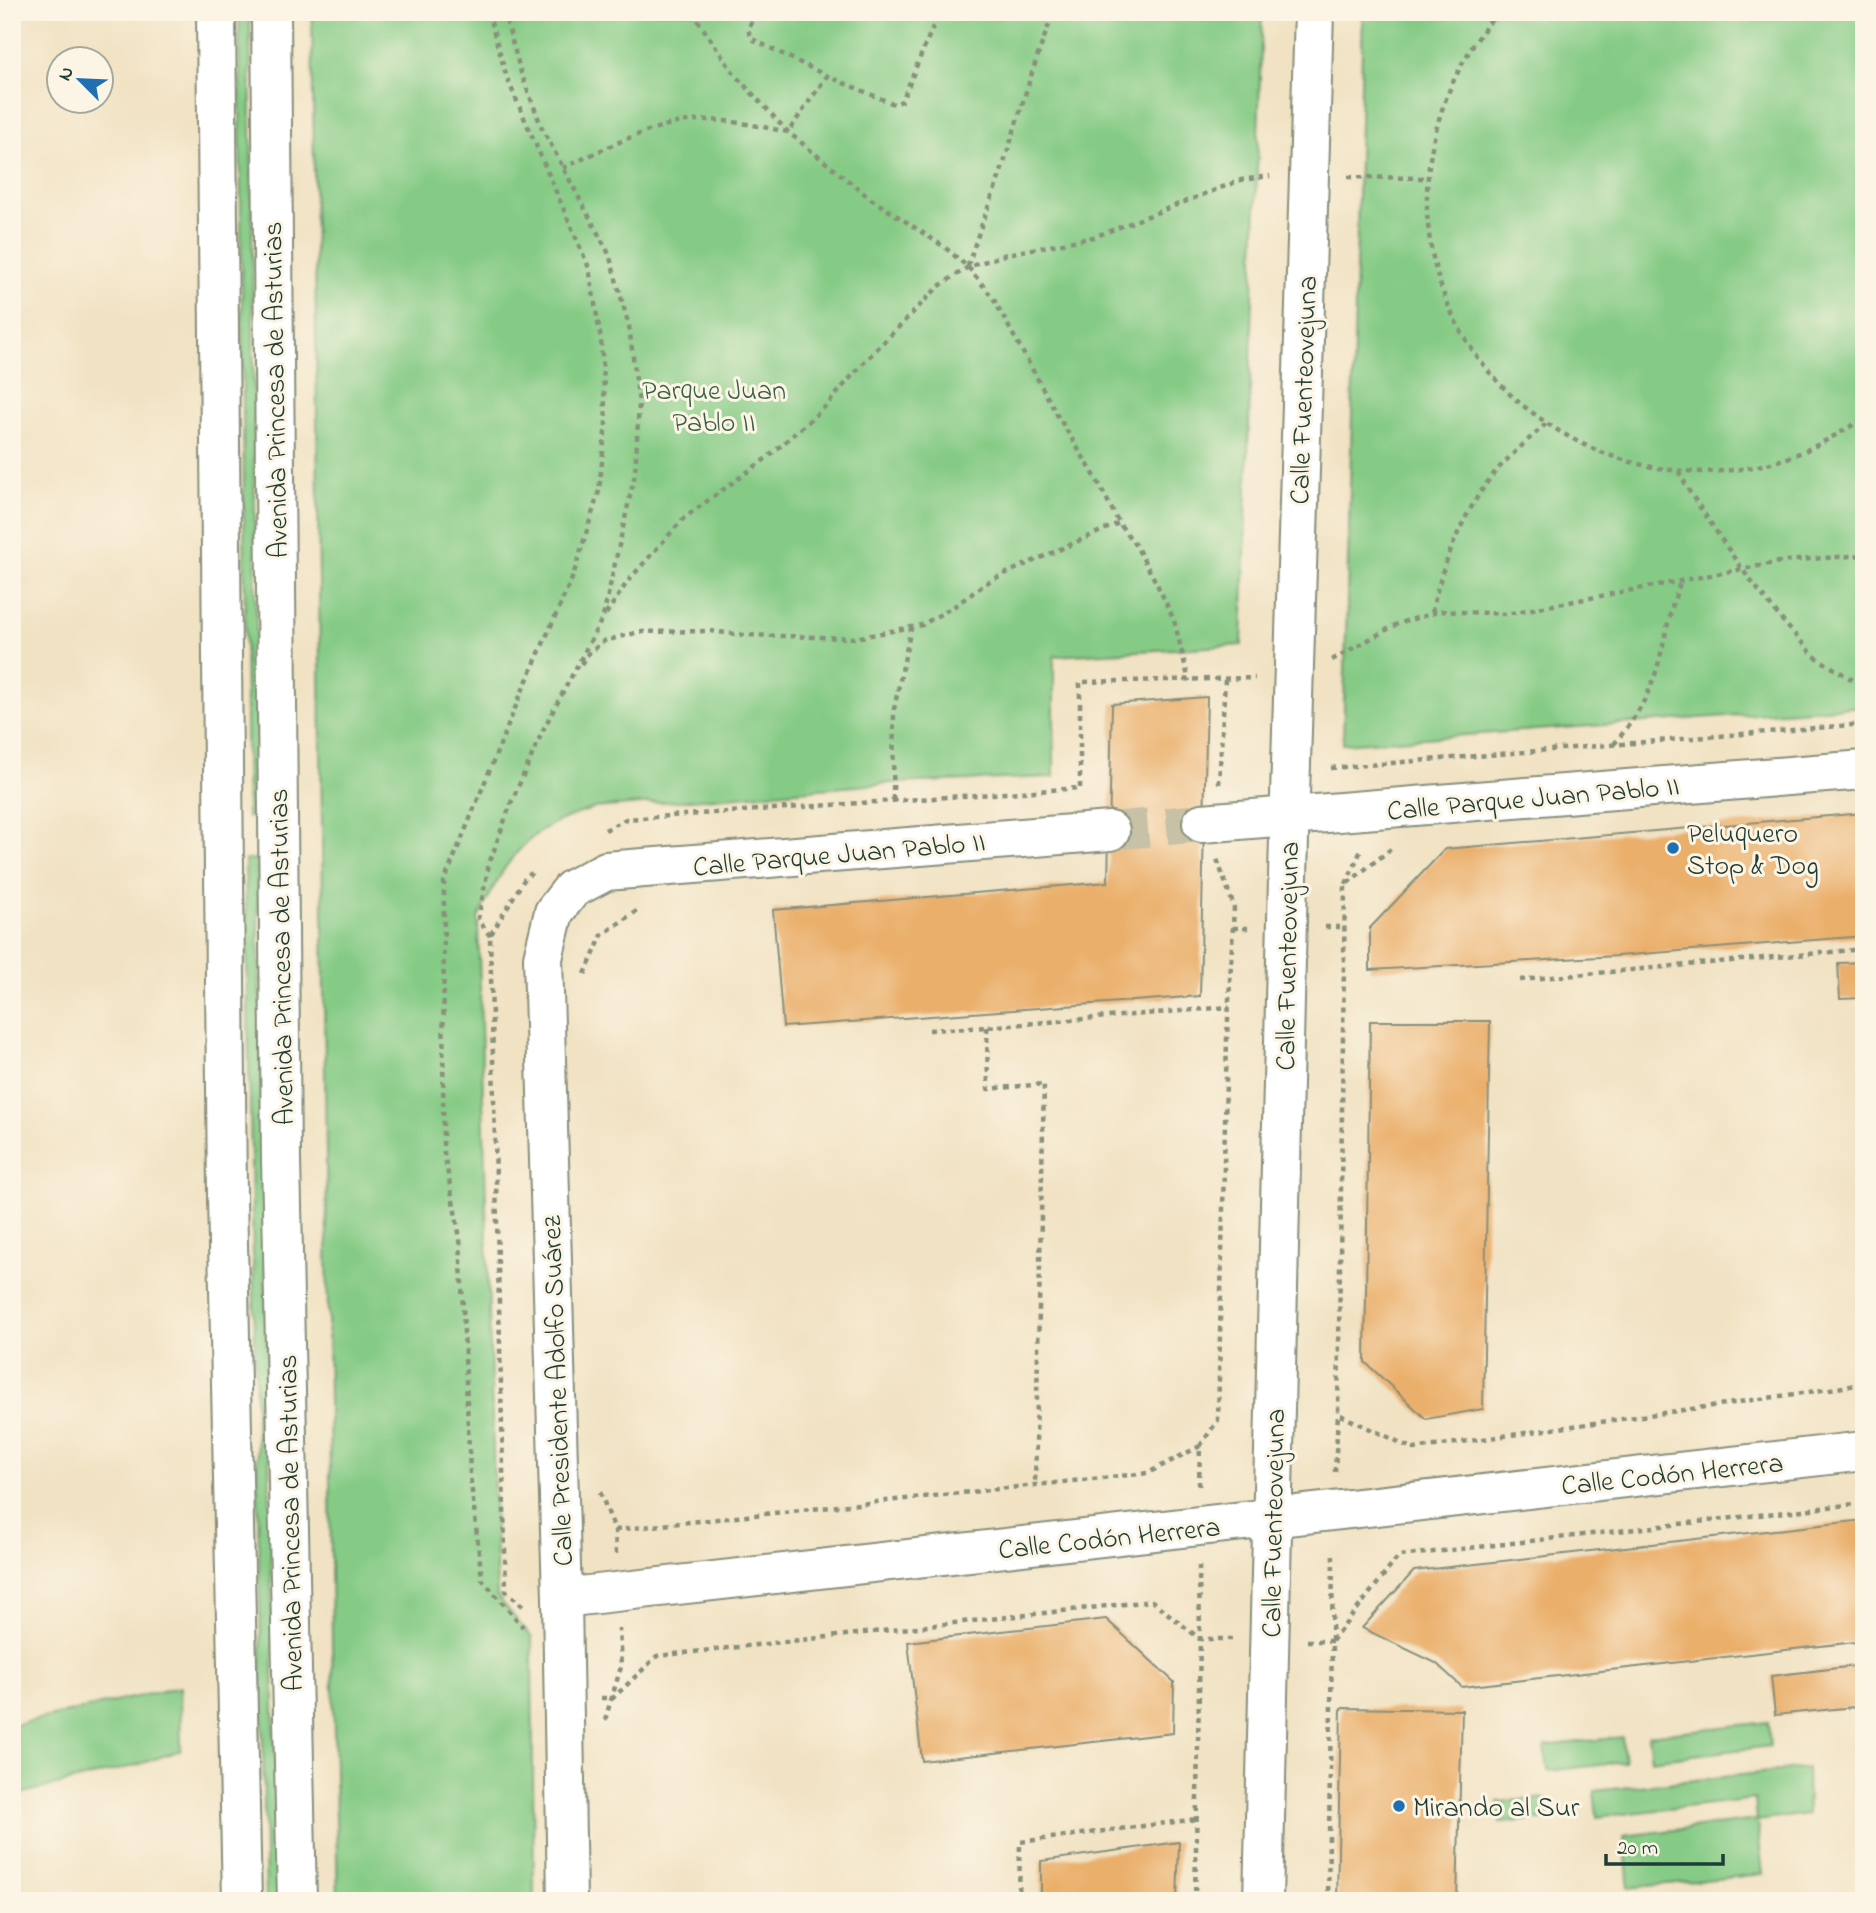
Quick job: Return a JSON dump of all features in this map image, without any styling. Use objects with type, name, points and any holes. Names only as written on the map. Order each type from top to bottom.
[{"type":"street","name":"Avenida Princesa de Asturias","points":[[216,12],[227,1196],[242,1901]]},
{"type":"street","name":"Avenida Princesa de Asturias","points":[[271,12],[281,1159],[297,1901]]},
{"type":"street","name":"Calle Fuenteovejuna","points":[[1263,1901],[1289,816],[1314,12]]},
{"type":"street","name":"Calle Parque Juan Pablo II","points":[[1210,841],[1289,816],[1864,770]]},
{"type":"street","name":"Calle Parque Juan Pablo II","points":[[572,889],[606,871],[1110,831]]},
{"type":"street","name":"Calle Presidente Adolfo Suárez","points":[[568,1901],[547,1606],[543,958],[554,912],[572,889]]},
{"type":"street","name":"Calle Codón Herrera","points":[[547,1606],[618,1592],[1864,1451]]},
{"type":"path","points":[[504,12],[521,73],[542,128],[608,254],[629,326],[639,403],[635,474],[603,617]]},
{"type":"path","points":[[692,12],[735,75],[788,132],[871,199],[943,246],[968,267],[993,298],[1119,523],[1136,547],[1174,620],[1189,681]]},
{"type":"path","points":[[755,12],[748,30],[752,39],[827,76],[894,104],[902,101],[939,12]]},
{"type":"path","points":[[968,267],[1000,175],[1021,103],[1054,12]]},
{"type":"path","points":[[1498,12],[1464,57],[1449,86],[1431,146],[1427,177],[1431,247],[1439,281],[1469,344],[1489,372],[1513,398],[1571,440],[1642,466],[1679,471],[1719,471],[1796,455],[1832,438],[1864,418]]},
{"type":"path","points":[[788,132],[827,76]]},
{"type":"path","points":[[563,168],[645,131],[699,120],[737,122],[788,132]]},
{"type":"path","points":[[490,936],[478,919],[489,864],[511,803],[544,728],[603,617],[628,581],[684,518],[768,457],[827,405],[864,362],[939,287],[968,267],[1007,254],[1094,237],[1241,180],[1274,175],[1427,177]]},
{"type":"path","points":[[1432,612],[1450,552],[1482,492],[1495,473],[1547,423]]},
{"type":"path","points":[[1679,471],[1689,491],[1741,568],[1814,656],[1864,687]]},
{"type":"path","points":[[570,679],[587,655],[604,641],[639,632],[710,631],[744,635],[856,638],[922,625],[990,580],[1119,523]]},
{"type":"path","points":[[1345,654],[1375,635],[1432,612],[1506,614],[1741,568],[1785,561],[1864,555]]},
{"type":"path","points":[[1613,745],[1632,723],[1655,676],[1671,604],[1681,581]]},
{"type":"path","points":[[893,800],[894,709],[911,628]]},
{"type":"path","points":[[594,836],[626,819],[1080,788],[1080,682],[1225,680],[1210,841],[1234,907],[1218,1420],[1200,1446],[1149,1473],[615,1530]]},
{"type":"path","points":[[1324,768],[1864,724]]},
{"type":"path","points":[[1397,845],[1345,885],[1338,1414],[1414,1449],[1864,1384]]},
{"type":"path","points":[[534,872],[524,878],[490,936],[506,1591],[547,1606]]},
{"type":"path","points":[[580,985],[602,935],[643,906]]},
{"type":"path","points":[[1520,980],[1864,949]]},
{"type":"path","points":[[929,1030],[1229,1007]]},
{"type":"path","points":[[987,1027],[988,1088],[1044,1084],[1035,1485]]},
{"type":"path","points":[[1195,1901],[1200,1639],[1200,1446]]},
{"type":"path","points":[[595,1481],[615,1530],[621,1667],[604,1722]]},
{"type":"path","points":[[1328,1901],[1332,1641],[1399,1556],[1864,1503]]},
{"type":"path","points":[[613,1698],[657,1656],[1152,1601],[1200,1639],[1332,1641]]},
{"type":"path","points":[[1019,1901],[1020,1842],[1196,1819]]},
{"type":"green space","points":[[239,12],[250,12],[258,818],[247,817]]},
{"type":"green space","name":"Parque Juan Pablo II","points":[[312,12],[1262,12],[1242,645],[1054,656],[1054,777],[893,783],[594,808],[554,823],[525,844],[506,866],[478,919],[497,1596],[532,1638],[534,1901],[338,1901],[332,1647]]},
{"type":"green space","points":[[1363,12],[1864,12],[1864,706],[1343,744]]},
{"type":"green space","points":[[245,860],[257,860],[278,1901],[266,1901]]},
{"type":"green space","points":[[180,1687],[181,1750],[137,1765],[12,1796],[12,1725]]},
{"type":"green space","points":[[1768,1722],[1770,1746],[1651,1760],[1648,1735]]},
{"type":"green space","points":[[1622,1737],[1625,1762],[1548,1771],[1545,1746]]},
{"type":"green space","points":[[1807,1768],[1808,1814],[1757,1821],[1763,1874],[1629,1888],[1624,1836],[1757,1820],[1755,1799],[1597,1817],[1594,1791]]},
{"type":"green space","points":[[1546,1798],[1548,1819],[1500,1823],[1498,1802]]},
{"type":"building","points":[[1207,697],[1200,996],[783,1027],[773,910],[1108,882],[1112,704]]},
{"type":"building","points":[[1864,813],[1864,936],[1617,956],[1370,970],[1370,928],[1445,849]]},
{"type":"building","points":[[1864,962],[1864,998],[1840,999],[1838,963]]},
{"type":"building","points":[[1370,1021],[1490,1021],[1483,1409],[1426,1419],[1365,1362]]},
{"type":"building","points":[[1864,1520],[1864,1641],[1462,1687],[1436,1663],[1362,1628],[1414,1571]]},
{"type":"building","points":[[1106,1619],[1174,1682],[1173,1733],[922,1761],[908,1642]]},
{"type":"building","points":[[1864,1665],[1864,1706],[1775,1715],[1771,1676]]},
{"type":"building","name":"Mirando al Sur","points":[[1341,1708],[1462,1710],[1457,1901],[1337,1901]]},
{"type":"building","points":[[1179,1842],[1177,1901],[1041,1901],[1041,1861]]},
{"type":"tunnel","points":[[1110,831],[1202,823]]},
{"type":"place","name":"Peluquero Stop & Dog","points":[[1673,848]]},
{"type":"place","name":"Mirando al Sur","points":[[1399,1806]]}]
